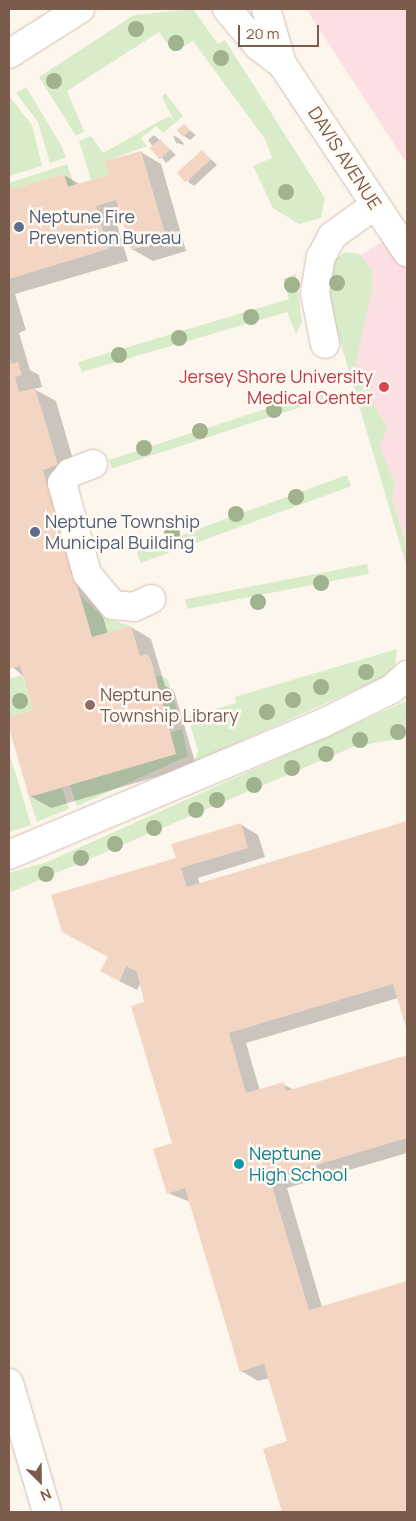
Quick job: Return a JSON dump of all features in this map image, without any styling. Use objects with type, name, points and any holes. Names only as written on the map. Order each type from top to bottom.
[{"type":"street","points":[[9,54],[80,9]]},
{"type":"street","name":"DAVIS AVENUE","points":[[227,9],[258,46],[282,64]]},
{"type":"street","name":"DAVIS AVENUE","points":[[266,9],[282,64],[407,252]]},
{"type":"street","points":[[325,344],[315,293],[321,257],[340,228],[375,205]]},
{"type":"street","points":[[93,464],[76,468],[62,483],[87,574],[113,606],[134,607],[151,599]]},
{"type":"street","points":[[9,855],[319,725],[392,689],[407,675]]},
{"type":"street","points":[[9,1382],[18,1450],[47,1512]]},
{"type":"shaded area","points":[[306,9],[407,9],[407,164]]},
{"type":"shaded area","name":"Jersey Shore University Medical Center","points":[[407,225],[407,547],[328,277]]},
{"type":"green space","points":[[193,9],[218,44],[225,40],[325,198],[321,218],[299,224],[273,208],[253,166],[272,158],[265,139],[193,41],[173,52],[159,32],[67,91],[84,131],[76,136],[39,77],[134,15]]},
{"type":"green space","points":[[26,87],[61,145],[66,158],[50,163],[38,122],[16,93]]},
{"type":"green space","points":[[165,93],[183,116],[163,133],[156,126],[141,138],[147,146],[106,161],[109,175],[91,180],[79,141],[91,136],[103,153],[169,116],[174,121],[162,97]]},
{"type":"green space","points":[[10,97],[32,125],[42,166],[9,176]]},
{"type":"green space","points":[[67,164],[74,185],[68,187],[64,174],[9,190],[9,183]]},
{"type":"green space","points":[[345,252],[360,254],[372,271],[372,290],[354,371],[388,428],[379,445],[395,485],[392,497],[407,547],[407,568],[328,300],[333,261]]},
{"type":"green space","points":[[296,274],[302,322],[296,334],[287,312],[82,372],[78,362],[289,299],[283,279]]},
{"type":"green space","points":[[321,391],[324,400],[112,468],[109,460]]},
{"type":"green space","points":[[347,475],[351,486],[141,563],[137,552]]},
{"type":"green space","points":[[367,564],[369,574],[187,609],[185,599]]},
{"type":"green space","points":[[80,595],[104,618],[131,626],[92,637]]},
{"type":"green space","points":[[397,649],[395,665],[384,677],[194,762],[198,751],[188,717],[236,703],[235,697]]},
{"type":"green space","points":[[22,675],[33,710],[9,717],[9,679]]},
{"type":"green space","points":[[162,676],[168,680],[180,721],[167,725],[153,677]]},
{"type":"green space","points":[[407,701],[407,737],[353,747],[9,893],[9,873],[47,862]]},
{"type":"green space","points":[[182,729],[188,756],[77,806],[70,785],[176,754],[170,733]]},
{"type":"green space","points":[[9,752],[31,825],[9,832]]},
{"type":"green space","points":[[62,788],[69,809],[37,822],[29,797]]},
{"type":"building","points":[[184,124],[190,130],[183,137],[177,130]]},
{"type":"building","points":[[160,139],[170,150],[160,160],[150,148]]},
{"type":"building","points":[[202,150],[211,160],[185,182],[177,173]]},
{"type":"building","points":[[141,151],[167,240],[131,250],[116,200],[96,206],[108,249],[9,279],[9,190],[64,174],[68,187],[109,175],[105,161]]},
{"type":"building","name":"Neptune Township Municipal Building","points":[[9,356],[12,364],[18,362],[22,375],[15,377],[19,392],[35,388],[49,434],[58,465],[43,470],[92,637],[131,626],[140,656],[147,654],[151,660],[176,754],[29,797],[9,728],[9,717],[33,710],[20,666],[9,669]]},
{"type":"building","name":"Neptune High School","points":[[407,821],[407,1031],[393,984],[229,1033],[246,1093],[284,1082],[286,1091],[407,1055],[407,1138],[270,1179],[309,1310],[407,1281],[407,1512],[282,1512],[263,1449],[287,1441],[264,1364],[240,1372],[185,1188],[167,1194],[153,1149],[172,1143],[131,1006],[144,1002],[137,972],[126,966],[119,981],[100,971],[108,957],[62,932],[51,895],[176,858],[171,844],[241,823],[248,848],[181,868],[187,887]]},
{"type":"place","name":"Neptune Fire Prevention Bureau","points":[[19,227]]},
{"type":"place","name":"Jersey Shore University Medical Center","points":[[384,387]]},
{"type":"place","name":"Neptune Township Municipal Building","points":[[35,532]]},
{"type":"place","name":"Neptune Township Library","points":[[90,705]]},
{"type":"place","name":"Neptune High School","points":[[239,1164]]}]
